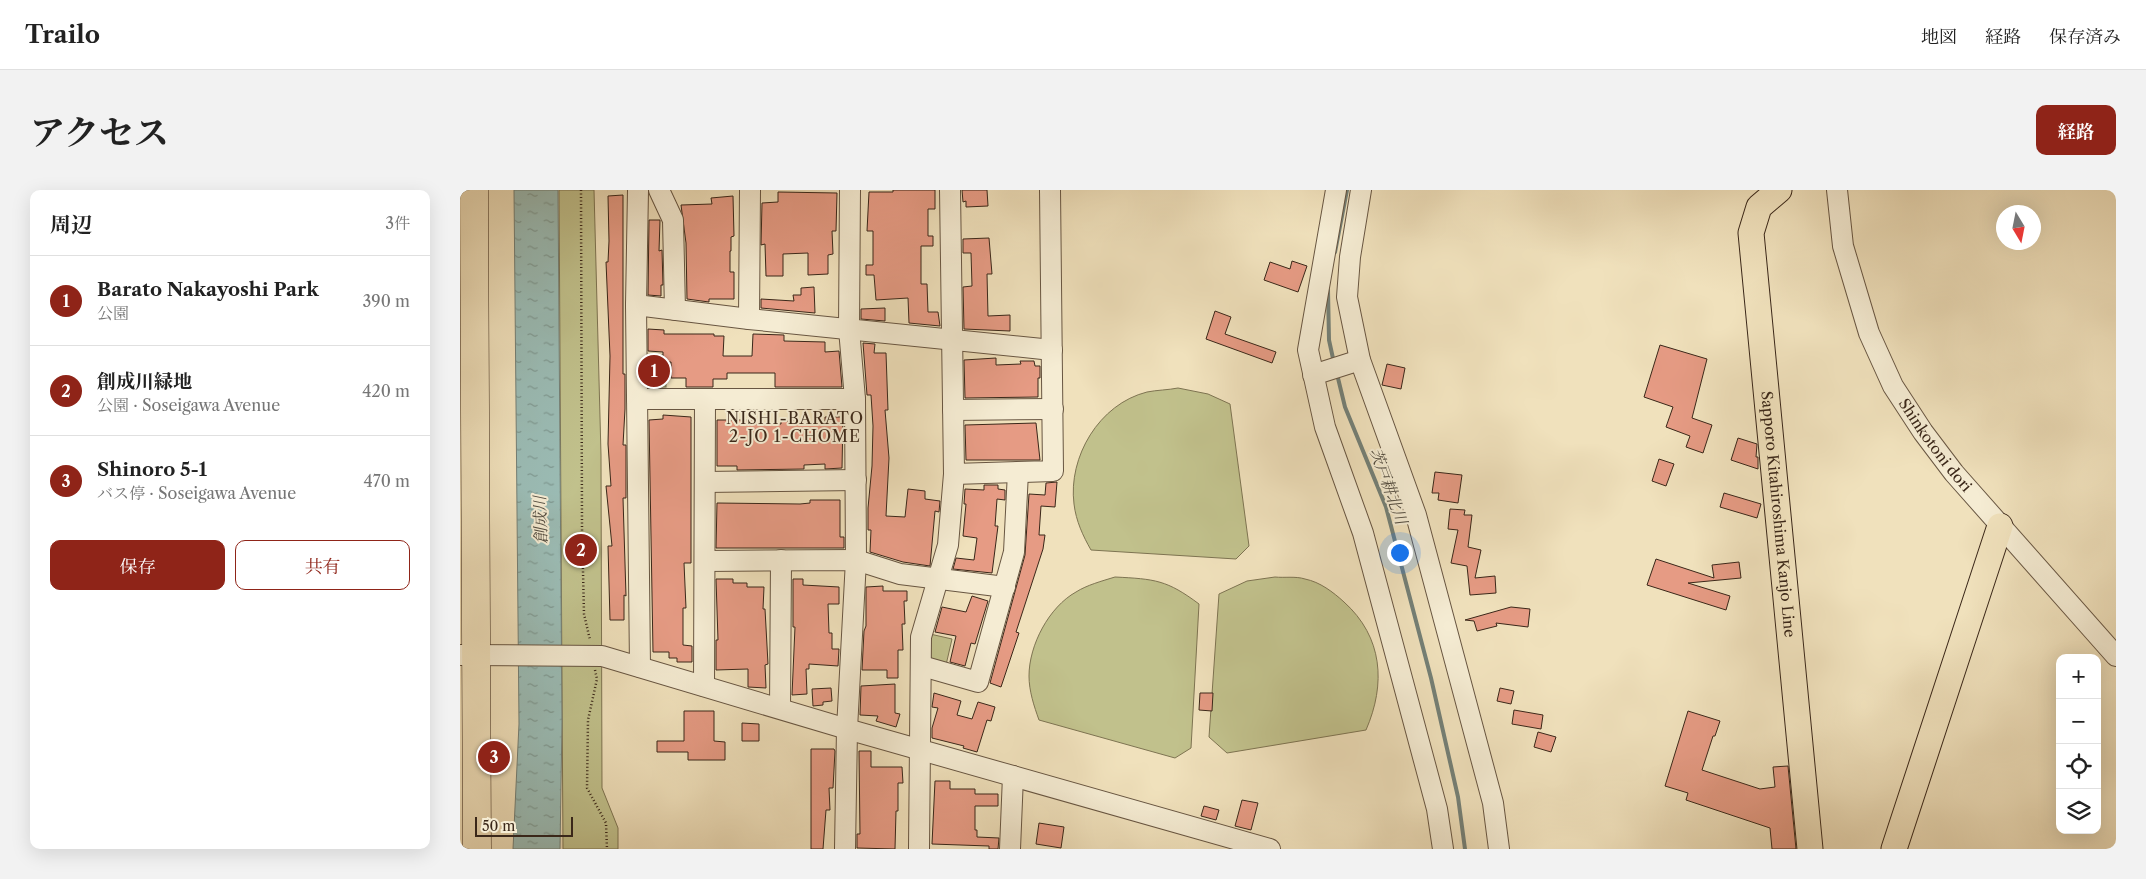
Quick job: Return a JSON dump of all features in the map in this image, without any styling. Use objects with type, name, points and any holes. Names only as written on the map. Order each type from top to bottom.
[{"type":"highway","points":[[474,190],[478,655],[477,849]]},
{"type":"main road","name":"Sapporo Kitahiroshima Kanjo Line","points":[[1779,190],[1759,207],[1751,234],[1810,849]]},
{"type":"main road","points":[[1894,849],[2000,526]]},
{"type":"street","points":[[638,190],[636,305],[640,667]]},
{"type":"street","points":[[659,190],[673,220],[675,310]]},
{"type":"street","points":[[750,190],[750,319]]},
{"type":"street","points":[[845,849],[847,729],[856,560],[855,399],[849,329],[850,190]]},
{"type":"street","points":[[919,849],[921,637],[948,545],[954,474],[950,190]]},
{"type":"street","points":[[954,474],[1053,471],[1050,190]]},
{"type":"street","points":[[1336,190],[1308,350],[1336,367],[1416,515],[1493,803],[1499,849]]},
{"type":"street","points":[[1362,190],[1350,257],[1347,297],[1325,427],[1363,533],[1437,809],[1443,849]]},
{"type":"street","name":"Shinkotoni dori","points":[[1837,190],[1843,246],[1869,333],[1893,386],[1928,439],[1954,473],[2116,656]]},
{"type":"street","points":[[636,305],[952,341],[1052,350]]},
{"type":"street","points":[[637,399],[705,401],[855,399]]},
{"type":"street","points":[[704,686],[705,401]]},
{"type":"street","points":[[953,410],[1053,410]]},
{"type":"street","points":[[922,666],[978,682],[1014,552],[1018,472]]},
{"type":"street","points":[[705,482],[856,480]]},
{"type":"street","points":[[780,708],[781,560]]},
{"type":"street","points":[[704,561],[856,560],[900,574],[1005,587]]},
{"type":"street","points":[[478,655],[587,654],[640,667],[847,729],[920,748],[1270,849]]},
{"type":"street","points":[[1010,849],[1013,776]]},
{"type":"path","points":[[581,190],[584,614],[587,654],[597,679],[588,720],[587,788],[606,824],[607,849]]},
{"type":"green space","points":[[559,190],[594,190],[601,455],[602,788],[618,828],[618,849],[563,849]]},
{"type":"green space","points":[[642,355],[666,355],[666,387],[642,387]]},
{"type":"green space","points":[[1178,388],[1208,394],[1230,404],[1249,546],[1236,559],[1091,550],[1076,516],[1073,486],[1076,468],[1090,435],[1101,420],[1114,408],[1130,398],[1147,392]]},
{"type":"green space","points":[[1115,577],[1160,582],[1178,590],[1199,604],[1191,748],[1175,758],[1039,720],[1035,709],[1030,687],[1030,664],[1042,628],[1057,607],[1076,592],[1095,583]]},
{"type":"green space","points":[[1275,577],[1298,578],[1316,582],[1344,602],[1367,630],[1377,662],[1378,679],[1372,713],[1366,730],[1227,753],[1209,737],[1219,594],[1247,581]]},
{"type":"green space","points":[[930,634],[952,639],[946,665],[930,659]]},
{"type":"water","name":"創成川","points":[[514,190],[558,190],[562,722],[560,849],[513,849],[519,724]]},
{"type":"building","points":[[893,190],[935,190],[935,209],[928,209],[928,236],[933,236],[933,246],[921,246],[921,284],[927,284],[928,312],[938,312],[940,326],[909,323],[908,298],[876,300],[874,275],[866,275],[866,265],[873,265],[873,231],[867,231],[869,192],[893,192]]},
{"type":"building","points":[[962,190],[987,190],[988,206],[966,207],[966,201],[963,202]]},
{"type":"building","points":[[778,192],[837,193],[836,231],[832,231],[833,254],[828,255],[828,274],[808,275],[808,253],[783,254],[783,276],[766,276],[765,244],[761,245],[762,203],[778,202]]},
{"type":"building","points":[[623,195],[623,374],[625,374],[625,409],[623,445],[626,445],[626,498],[623,498],[626,596],[624,595],[624,620],[610,620],[608,546],[612,546],[606,486],[611,486],[608,444],[610,356],[606,262],[608,262],[609,241],[608,196]]},
{"type":"building","points":[[733,196],[734,236],[731,237],[730,272],[734,272],[734,299],[709,299],[709,302],[687,299],[686,243],[681,205],[712,204],[711,198]]},
{"type":"building","points":[[649,220],[660,220],[659,251],[662,250],[663,285],[661,285],[661,296],[648,295]]},
{"type":"building","points":[[989,238],[992,274],[987,274],[988,316],[1010,315],[1010,331],[964,329],[963,287],[972,286],[971,253],[963,253],[963,239]]},
{"type":"building","points":[[1292,261],[1307,266],[1298,292],[1264,280],[1270,262],[1290,269]]},
{"type":"building","points":[[814,287],[815,313],[761,308],[761,299],[794,301],[793,295],[801,295],[801,288]]},
{"type":"building","points":[[885,308],[885,321],[861,319],[861,309]]},
{"type":"building","points":[[1215,311],[1231,317],[1225,334],[1276,352],[1272,363],[1206,339]]},
{"type":"building","points":[[648,329],[664,330],[664,334],[714,334],[714,336],[724,336],[723,356],[752,356],[753,334],[784,335],[784,341],[825,342],[825,352],[839,351],[842,387],[775,387],[775,373],[727,373],[727,379],[713,379],[713,387],[686,387],[686,378],[671,378],[671,362],[663,362],[663,352],[648,351]]},
{"type":"building","points":[[863,343],[875,344],[874,353],[886,353],[888,410],[885,410],[889,458],[886,516],[905,517],[908,489],[925,491],[925,499],[940,501],[939,512],[935,511],[930,566],[903,562],[870,552],[871,530],[868,530],[868,508],[873,426],[871,395],[867,395]]},
{"type":"building","points":[[1660,345],[1707,359],[1692,418],[1712,425],[1703,453],[1686,447],[1690,436],[1666,427],[1673,407],[1644,397]]},
{"type":"building","points":[[996,358],[996,365],[1021,364],[1020,361],[1034,361],[1035,366],[1040,366],[1038,397],[965,398],[964,360]]},
{"type":"building","points":[[1387,364],[1405,368],[1401,389],[1382,385]]},
{"type":"building","points":[[663,415],[691,417],[691,563],[684,563],[686,608],[683,608],[683,645],[692,646],[692,662],[677,662],[677,658],[669,658],[669,652],[653,652],[649,420],[663,419]]},
{"type":"building","points":[[825,417],[843,417],[842,468],[825,469],[825,464],[804,465],[804,469],[737,470],[737,466],[717,466],[717,420],[754,420],[754,424],[781,424],[781,421],[795,421],[795,424],[825,424]]},
{"type":"building","points":[[1036,423],[1040,460],[966,460],[965,425]]},
{"type":"building","points":[[1738,438],[1757,444],[1756,457],[1758,457],[1758,469],[1731,460]]},
{"type":"building","points":[[1659,459],[1674,464],[1666,486],[1652,481]]},
{"type":"building","points":[[1435,472],[1462,475],[1458,503],[1438,500],[1439,493],[1432,493]]},
{"type":"building","points":[[1057,482],[1055,507],[1041,506],[1039,535],[1045,535],[1043,549],[1016,632],[1019,633],[1001,687],[990,683],[1025,555],[1029,494],[1045,495],[1046,483]]},
{"type":"building","points":[[984,485],[998,485],[998,489],[1005,490],[1005,500],[997,499],[995,526],[998,526],[992,573],[953,569],[956,558],[974,560],[977,538],[963,536],[966,504],[964,504],[965,489],[984,490]]},
{"type":"building","points":[[1724,493],[1761,504],[1757,518],[1720,507]]},
{"type":"building","points":[[810,500],[840,500],[840,537],[844,537],[844,548],[716,548],[717,503],[800,504],[810,503]]},
{"type":"building","points":[[1450,509],[1465,510],[1464,515],[1472,515],[1468,547],[1481,550],[1475,578],[1495,576],[1496,593],[1470,595],[1467,566],[1451,563],[1458,530],[1448,529]]},
{"type":"building","points":[[1656,559],[1714,578],[1712,565],[1739,562],[1741,578],[1688,583],[1730,596],[1726,610],[1647,585]]},
{"type":"building","points":[[716,579],[733,579],[733,583],[747,583],[747,587],[764,587],[763,609],[765,609],[768,664],[765,665],[766,688],[748,687],[748,669],[716,670],[716,640],[718,640]]},
{"type":"building","points":[[793,579],[803,579],[803,585],[839,587],[839,604],[828,604],[829,633],[832,633],[832,649],[839,649],[838,666],[809,664],[809,669],[806,669],[807,694],[792,695],[795,627],[793,627]]},
{"type":"building","points":[[883,586],[883,591],[907,591],[907,601],[904,601],[905,624],[902,624],[903,650],[898,650],[898,678],[887,678],[887,670],[862,670],[864,631],[866,626],[866,587]]},
{"type":"building","points":[[972,596],[988,601],[975,644],[971,643],[965,666],[950,662],[956,636],[935,632],[942,607],[966,612]]},
{"type":"building","points":[[1511,607],[1530,609],[1528,627],[1496,623],[1497,626],[1477,631],[1474,621],[1465,620]]},
{"type":"building","points":[[895,684],[895,713],[900,714],[896,727],[876,721],[878,716],[860,715],[861,686]]},
{"type":"building","points":[[831,688],[832,701],[823,702],[823,705],[813,706],[812,689]]},
{"type":"building","points":[[1500,688],[1514,691],[1511,704],[1497,701]]},
{"type":"building","points":[[934,693],[961,701],[957,715],[972,719],[978,702],[995,707],[991,721],[987,720],[977,752],[963,748],[964,746],[932,738],[932,728],[938,708],[932,707]]},
{"type":"building","points":[[1200,693],[1213,693],[1212,711],[1199,710]]},
{"type":"building","points":[[1514,710],[1543,715],[1541,729],[1512,724]]},
{"type":"building","points":[[684,711],[714,711],[714,741],[725,742],[725,760],[688,760],[688,752],[657,752],[657,741],[684,741]]},
{"type":"building","points":[[1688,711],[1720,721],[1702,770],[1760,789],[1775,787],[1773,767],[1788,766],[1796,849],[1772,849],[1770,828],[1686,800],[1688,793],[1665,786]]},
{"type":"building","points":[[742,723],[759,724],[759,741],[742,741]]},
{"type":"building","points":[[1538,732],[1556,737],[1551,752],[1534,747]]},
{"type":"building","points":[[811,749],[834,749],[835,751],[833,788],[829,788],[830,810],[826,810],[823,849],[811,849]]},
{"type":"building","points":[[859,751],[871,751],[871,767],[902,767],[903,783],[898,783],[895,849],[857,848],[857,834],[860,834]]},
{"type":"building","points":[[935,781],[950,781],[950,789],[975,789],[975,794],[998,794],[998,806],[975,806],[975,830],[977,830],[977,837],[999,838],[998,849],[989,849],[989,846],[932,844]]},
{"type":"building","points":[[1242,800],[1258,803],[1251,830],[1235,826]]},
{"type":"building","points":[[1204,806],[1219,810],[1216,820],[1201,816]]},
{"type":"building","points":[[1039,823],[1064,827],[1061,848],[1036,844]]},
{"type":"waterway","name":"茨戸耕北川","points":[[1335,252],[1347,190]]},
{"type":"waterway","name":"茨戸耕北川","points":[[1328,290],[1329,340],[1334,363]]},
{"type":"waterway","name":"茨戸耕北川","points":[[1337,374],[1345,407],[1386,507],[1431,678],[1458,797],[1465,849]]},
{"type":"place","name":"Barato Nakayoshi Park","points":[[654,371]]},
{"type":"place","name":"創成川緑地","points":[[581,550]]},
{"type":"place","name":"Shinoro 5-1","points":[[494,757]]},
{"type":"district","name":"NISHI-BARATO 2-JO 1-CHOME","points":[[795,427]]}]
